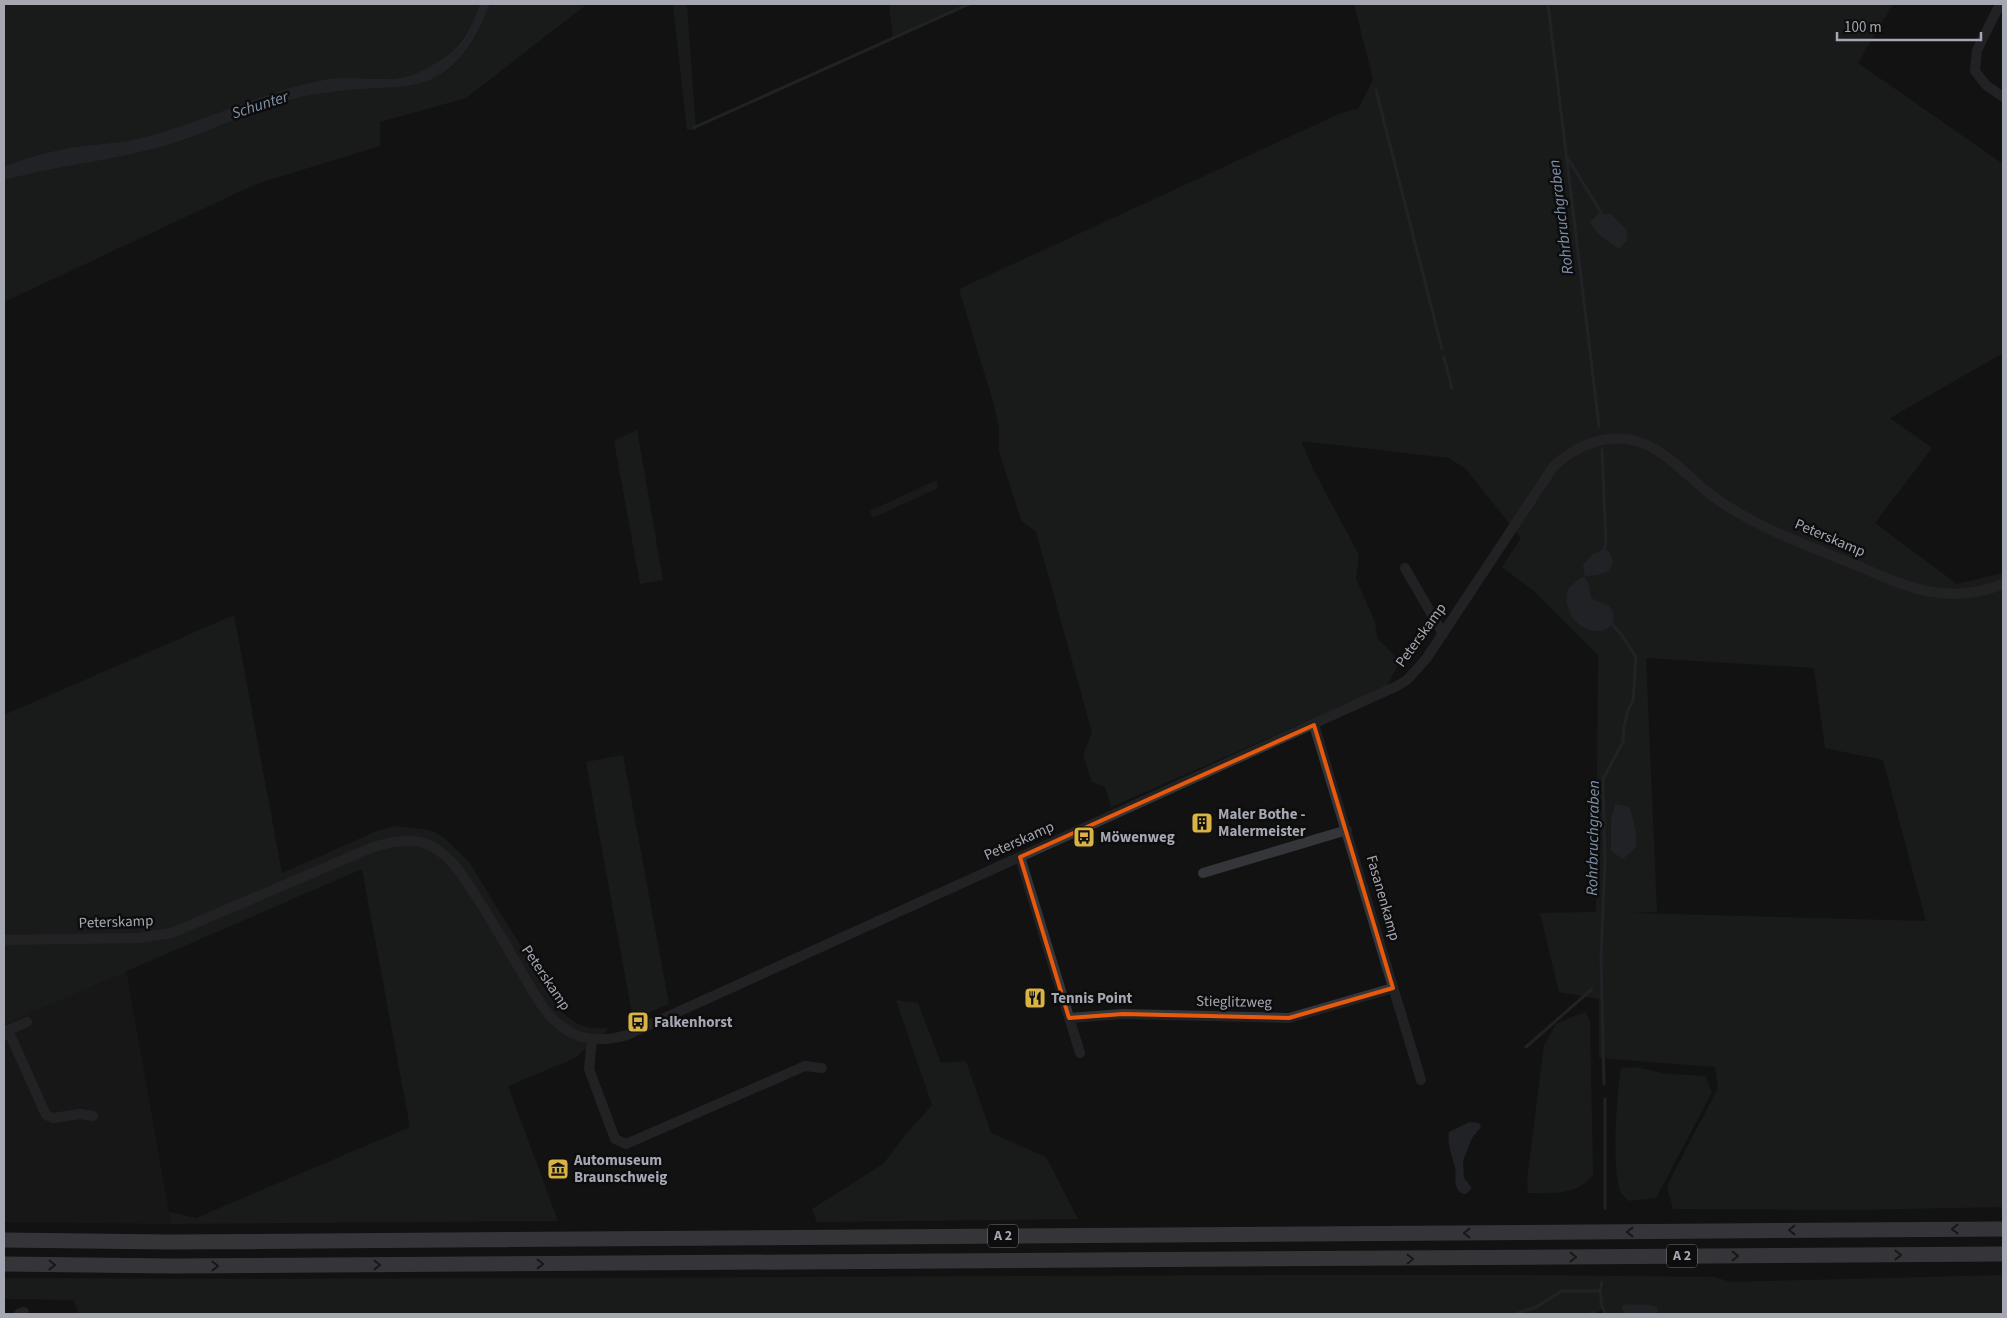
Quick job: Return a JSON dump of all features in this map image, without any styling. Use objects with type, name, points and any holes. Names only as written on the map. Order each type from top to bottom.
[{"type":"highway","name":"A 2","points":[[4,1240],[168,1242],[2003,1229]]},
{"type":"highway","name":"A 2","points":[[4,1264],[172,1266],[2003,1254]]},
{"type":"street","points":[[2000,4],[1977,50],[1975,71],[1986,84],[2003,97]]},
{"type":"street","name":"Peterskamp","points":[[4,940],[138,938],[172,933],[373,847],[399,840],[420,841],[445,855],[462,875],[551,1016],[570,1032],[592,1039],[619,1038],[1314,725],[1408,680],[1443,634],[1553,467],[1571,451],[1595,442],[1633,440],[1652,448],[1702,488],[1734,510],[1819,550],[1905,585],[1933,592],[1958,594],[1977,592],[2003,584]]},
{"type":"street","points":[[1405,568],[1443,634]]},
{"type":"street","name":"Fasanenkamp","points":[[1314,725],[1421,1080]]},
{"type":"street","points":[[1203,873],[1347,830]]},
{"type":"street","points":[[1020,857],[1080,1053]]},
{"type":"street","name":"Stieglitzweg","points":[[1069,1018],[1123,1014],[1289,1018],[1393,988]]},
{"type":"street","points":[[27,1022],[4,1033],[12,1039],[46,1115],[52,1118],[80,1114],[93,1116]]},
{"type":"street","points":[[592,1039],[589,1059],[591,1074],[615,1139],[620,1143],[626,1144],[804,1066],[822,1068]]},
{"type":"highlighted area","points":[[1314,725],[1393,988],[1289,1018],[1123,1014],[1069,1018],[1020,857]]},
{"type":"shaded area","points":[[4,4],[480,4],[470,27],[458,45],[431,66],[409,76],[386,79],[340,78],[304,84],[161,133],[127,141],[65,149],[4,166]]},
{"type":"shaded area","points":[[490,4],[587,4],[466,98],[380,122],[380,146],[256,184],[4,302],[4,180],[160,147],[195,136],[264,107],[299,97],[332,91],[398,87],[434,78],[445,72],[462,56],[481,25]]},
{"type":"shaded area","points":[[673,4],[687,4],[696,130],[687,130]]},
{"type":"shaded area","points":[[889,4],[973,4],[893,39]]},
{"type":"shaded area","points":[[1354,4],[1893,4],[1858,63],[2003,164],[2003,353],[1890,418],[1932,448],[1875,523],[1957,584],[2003,573],[2003,1207],[1852,1210],[1673,1209],[1667,1186],[1718,1088],[1715,1067],[1599,1058],[1599,999],[1559,992],[1540,913],[1596,912],[1598,655],[1534,591],[1502,567],[1521,538],[1466,469],[1449,458],[1301,441],[1313,469],[1359,555],[1356,579],[1375,622],[1377,638],[1400,661],[1387,686],[1111,807],[1105,787],[1092,782],[1083,755],[1092,732],[1036,532],[1021,520],[999,451],[999,428],[993,402],[959,289],[1341,113],[1358,109],[1373,79]],"holes":[[[1646,658],[1814,668],[1825,748],[1883,760],[1926,921],[1631,913],[1657,912]]]},
{"type":"shaded area","points":[[637,430],[663,580],[640,584],[614,441]]},
{"type":"shaded area","points":[[937,480],[938,488],[873,518],[870,511]]},
{"type":"shaded area","points":[[234,615],[282,873],[377,831],[396,826],[430,830],[443,837],[469,862],[561,1011],[583,1026],[610,1028],[575,1058],[508,1086],[558,1221],[171,1224],[169,1212],[196,1218],[410,1127],[362,869],[4,1024],[4,715]]},
{"type":"shaded area","points":[[623,755],[669,1004],[633,1019],[586,762]]},
{"type":"shaded area","points":[[126,970],[171,1224],[4,1222],[4,1024]]},
{"type":"shaded area","points":[[896,1000],[918,1003],[941,1063],[966,1061],[991,1133],[1046,1157],[1078,1219],[817,1222],[812,1209],[883,1164],[932,1105]]},
{"type":"shaded area","points":[[1585,1012],[1590,1021],[1593,1175],[1587,1182],[1572,1190],[1555,1193],[1528,1193],[1527,1181],[1544,1045],[1556,1024]]},
{"type":"shaded area","points":[[1635,1067],[1667,1074],[1705,1076],[1712,1092],[1656,1198],[1629,1201],[1621,1193],[1618,1183],[1616,1132],[1621,1068]]},
{"type":"shaded area","points":[[1530,1275],[1715,1277],[1730,1282],[2003,1275],[2003,1314],[1608,1314],[1604,1308],[1595,1314],[79,1314],[73,1300],[4,1299],[4,1278],[386,1279]]},
{"type":"water","name":"Schunter","points":[[480,4],[490,4],[475,36],[462,56],[445,72],[425,82],[399,87],[347,90],[300,97],[264,108],[178,142],[121,156],[4,180],[4,166],[65,149],[127,141],[161,133],[305,84],[340,78],[386,79],[409,76],[442,59],[458,45],[470,28]]},
{"type":"water","points":[[1598,214],[1611,214],[1626,229],[1627,240],[1619,249],[1596,232],[1590,222]]},
{"type":"water","points":[[1604,549],[1609,552],[1613,561],[1609,571],[1585,576],[1583,565],[1593,554]]},
{"type":"water","points":[[1585,577],[1589,585],[1591,598],[1610,607],[1614,615],[1612,625],[1603,631],[1590,630],[1581,626],[1573,618],[1568,607],[1568,589],[1579,579]]},
{"type":"water","points":[[1615,804],[1630,807],[1636,833],[1636,847],[1623,859],[1611,851],[1611,820]]},
{"type":"water","points":[[1470,1122],[1479,1123],[1481,1127],[1472,1138],[1463,1161],[1464,1178],[1472,1188],[1466,1194],[1458,1190],[1455,1181],[1455,1167],[1450,1150],[1449,1132]]},
{"type":"water","points":[[1626,1304],[1654,1306],[1658,1308],[1657,1314],[1624,1314],[1622,1307]]},
{"type":"waterway","points":[[693,128],[969,4]]},
{"type":"waterway","name":"Rohrbruchgraben","points":[[1548,4],[1599,426]]},
{"type":"waterway","points":[[1376,90],[1442,349]]},
{"type":"waterway","points":[[1567,157],[1602,214]]},
{"type":"waterway","points":[[1444,357],[1452,388]]},
{"type":"waterway","name":"Rohrbruchgraben","points":[[1602,450],[1606,544],[1603,552]]},
{"type":"waterway","name":"Rohrbruchgraben","points":[[1604,1084],[1601,958],[1605,859],[1603,779],[1623,742],[1628,710],[1633,701],[1636,657],[1621,634],[1611,623]]},
{"type":"waterway","points":[[1526,1047],[1592,989]]},
{"type":"waterway","name":"Rohrbruchgraben","points":[[1605,1099],[1605,1208]]},
{"type":"waterway","name":"Rohrbruchgraben","points":[[1515,1314],[1536,1307],[1562,1291],[1600,1291],[1602,1282]]},
{"type":"waterway","points":[[1600,1291],[1602,1307],[1606,1314]]},
{"type":"place","name":"Maler Bothe - Malermeister","points":[[1202,823]]},
{"type":"place","name":"Möwenweg","points":[[1084,837]]},
{"type":"place","name":"Tennis Point","points":[[1035,998]]},
{"type":"place","name":"Falkenhorst","points":[[638,1022]]},
{"type":"place","name":"Automuseum Braunschweig","points":[[558,1169]]}]
